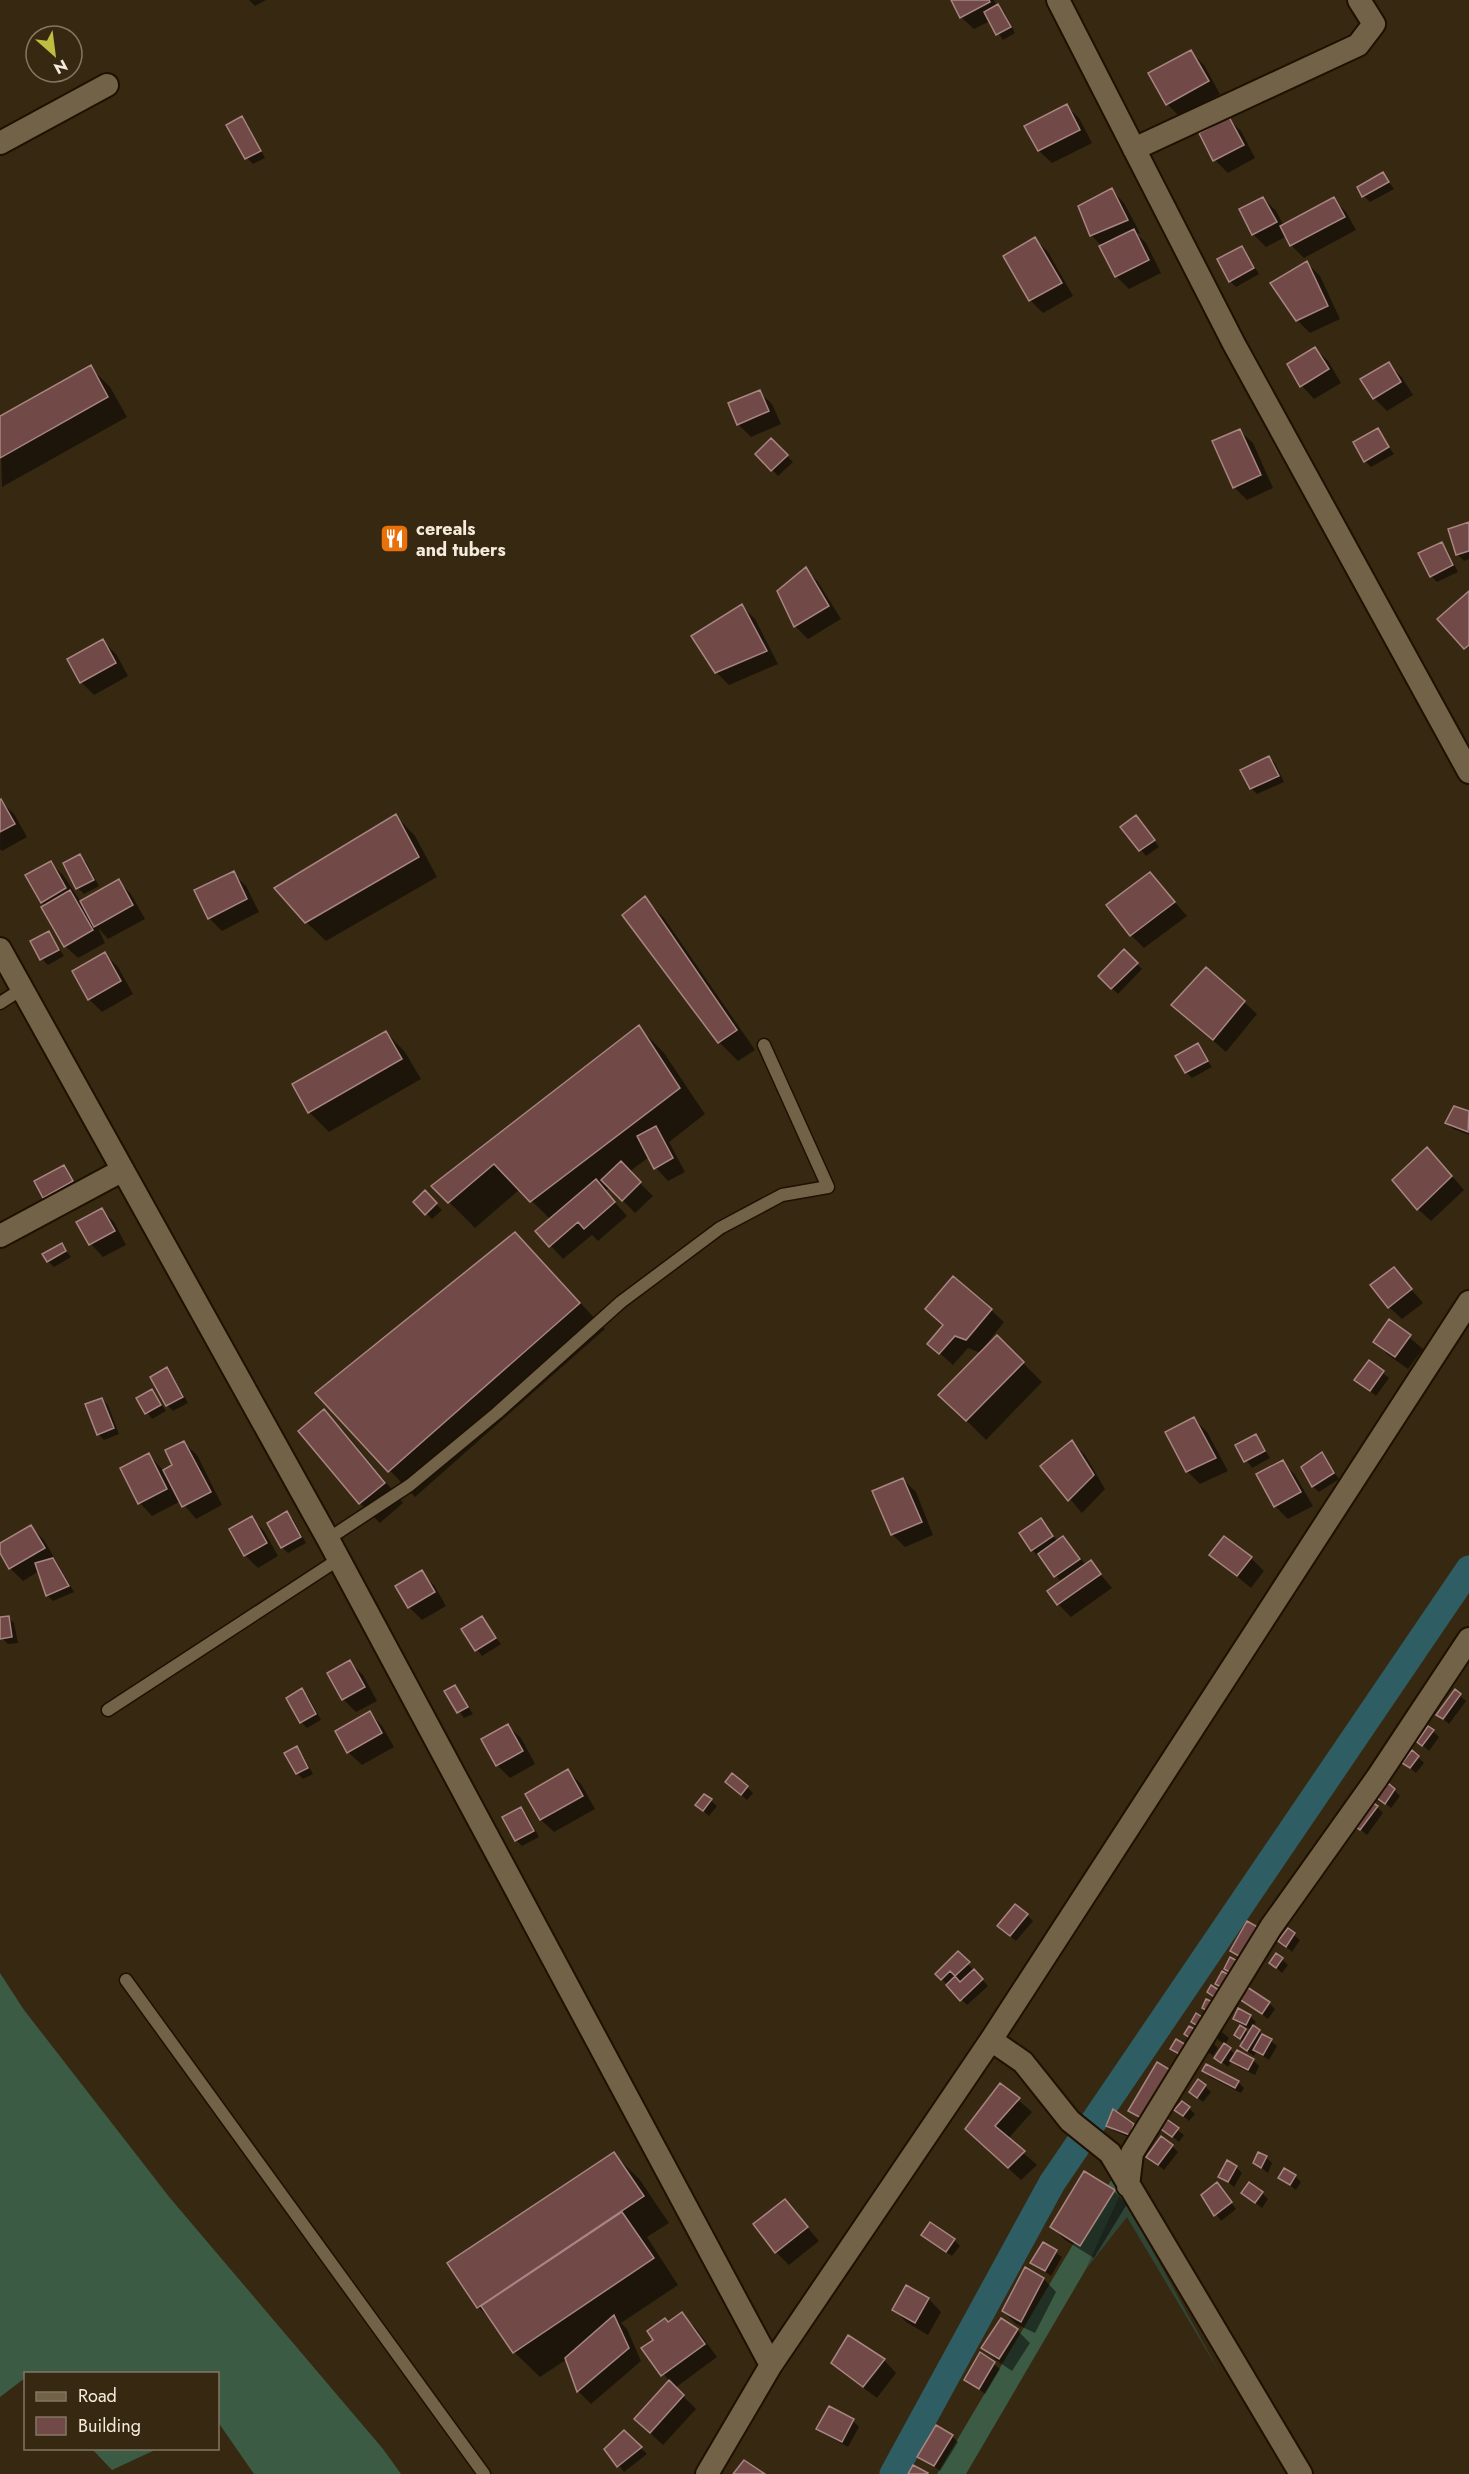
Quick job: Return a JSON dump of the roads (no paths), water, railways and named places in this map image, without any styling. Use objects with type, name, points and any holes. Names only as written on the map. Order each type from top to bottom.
[{"type":"street","points":[[1058,0],[1234,344],[1469,772]]},
{"type":"street","points":[[1134,149],[1358,45],[1374,24],[1359,0]]},
{"type":"street","points":[[0,143],[108,85]]},
{"type":"street","points":[[0,949],[339,1559],[771,2365]]},
{"type":"street","points":[[0,1236],[123,1170]]},
{"type":"street","points":[[707,2474],[771,2365],[991,2040],[1469,1302]]},
{"type":"street","points":[[1128,2186],[1132,2153],[1271,1927],[1377,1778],[1469,1639]]},
{"type":"street","points":[[991,2040],[1023,2062],[1070,2121],[1110,2153],[1301,2474]]},
{"type":"lane","points":[[0,1003],[22,989]]},
{"type":"lane","points":[[328,1539],[410,1485],[497,1413],[621,1302],[720,1228],[782,1195],[828,1187],[764,1045]]},
{"type":"lane","points":[[108,1710],[339,1559]]},
{"type":"lane","points":[[126,1980],[484,2474]]},
{"type":"waterway","points":[[893,2474],[1052,2183],[1469,1569]]},
{"type":"place","name":"cereals and tubers","points":[[395,539]]}]
